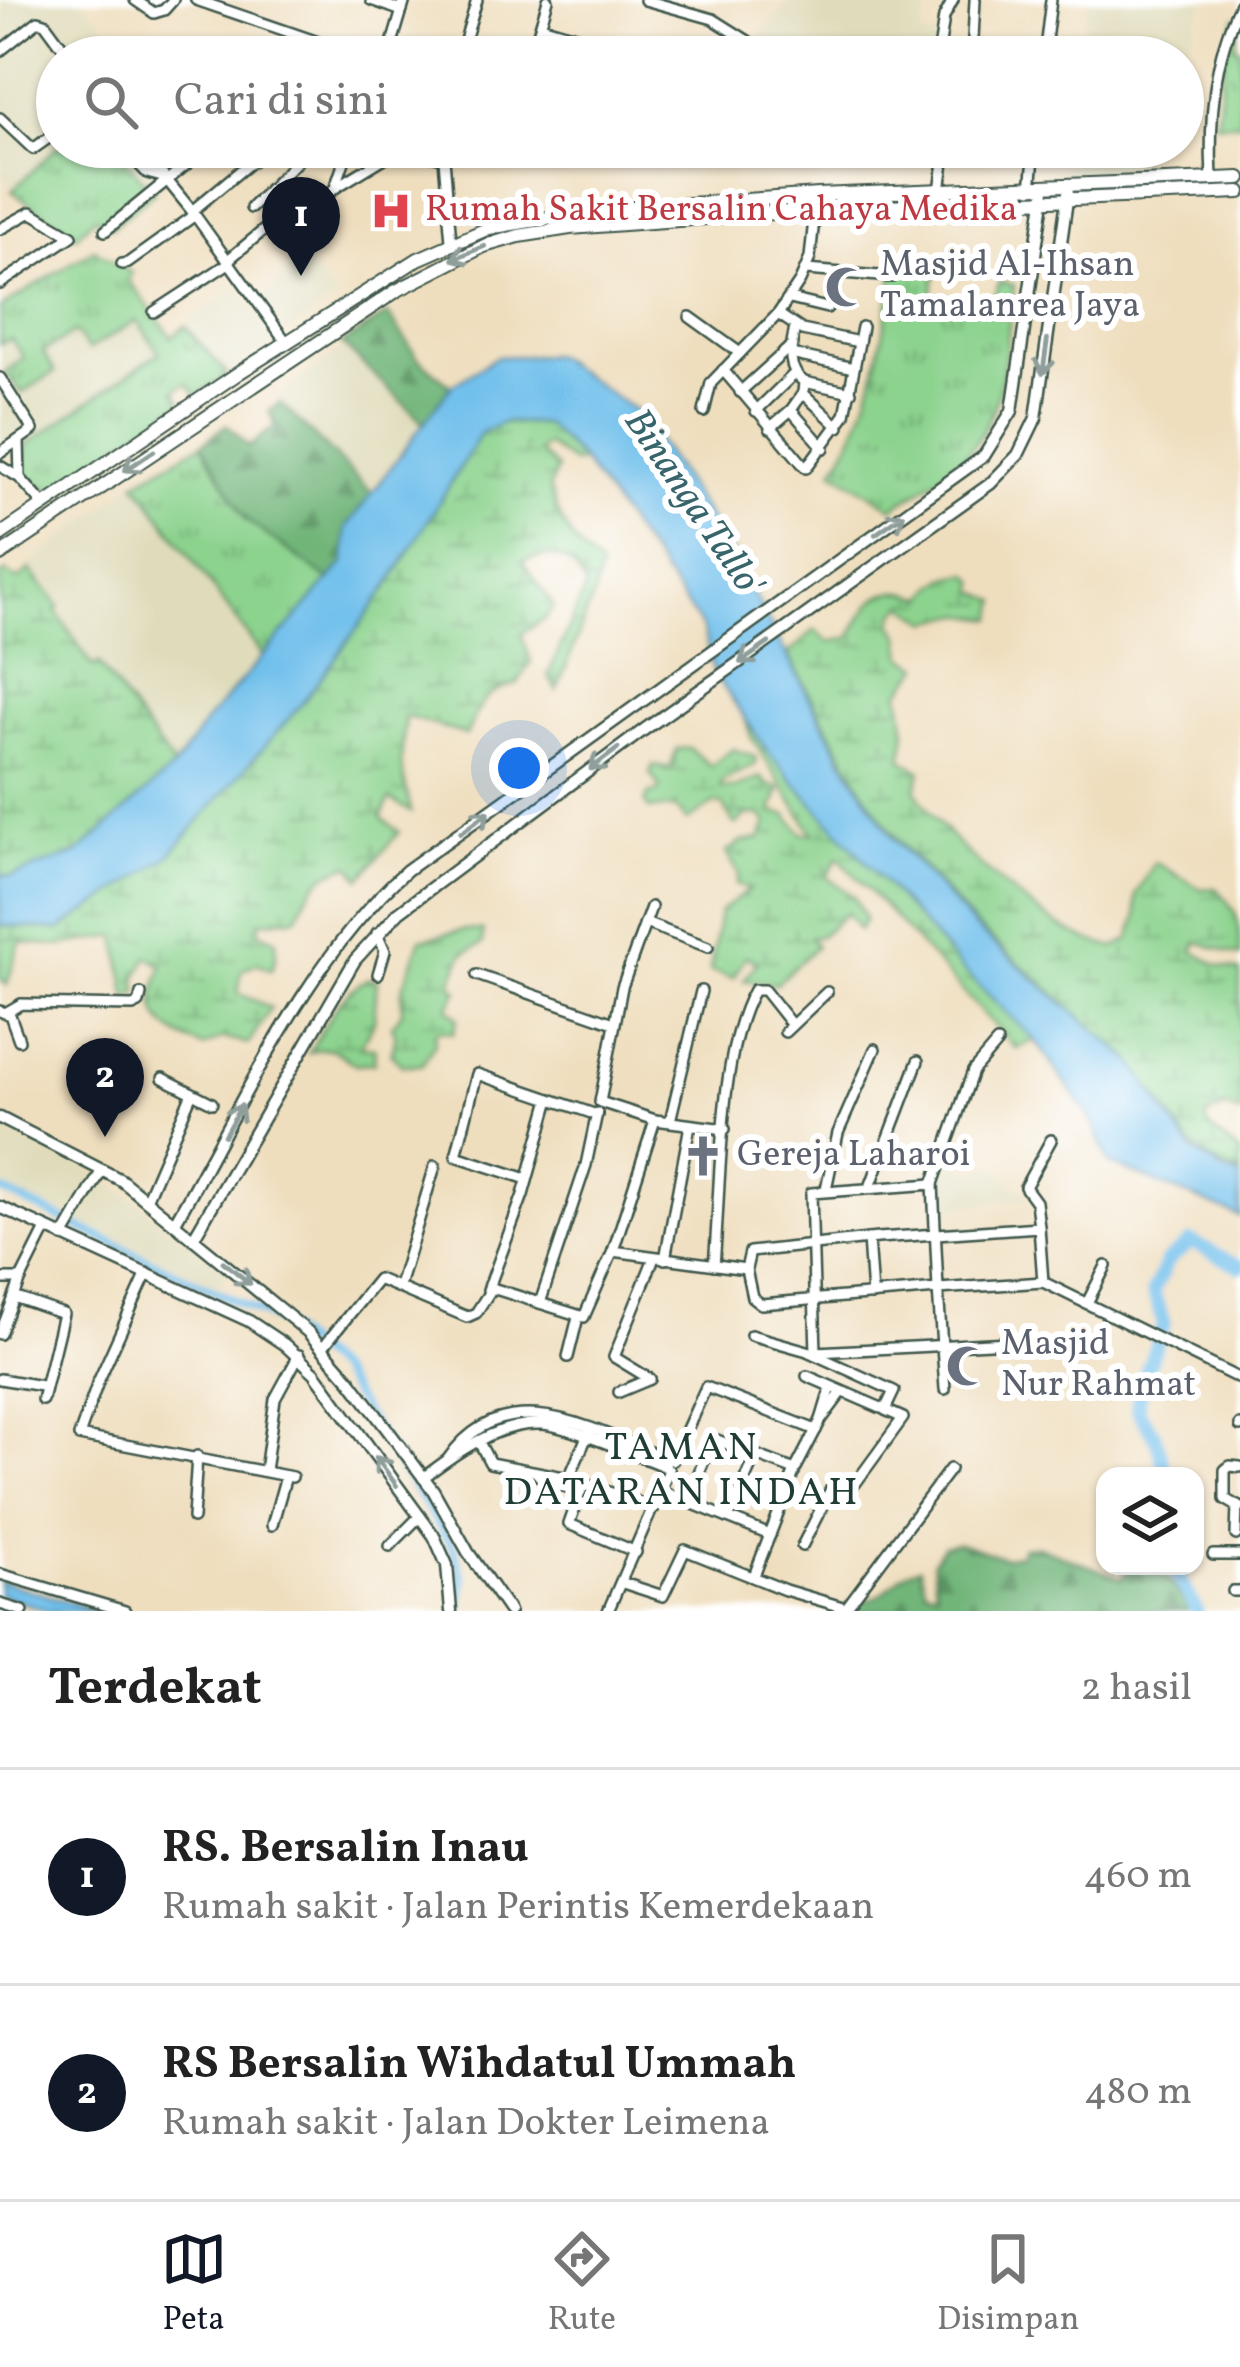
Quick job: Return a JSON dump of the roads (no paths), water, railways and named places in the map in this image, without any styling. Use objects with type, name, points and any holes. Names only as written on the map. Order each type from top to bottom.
[{"type":"highway","points":[[1068,193],[1240,178]]},
{"type":"highway","points":[[0,535],[353,300],[452,242],[501,225],[590,212],[940,191],[1240,192]]},
{"type":"highway","points":[[0,555],[362,313],[459,256],[519,236],[1040,193]]},
{"type":"highway","points":[[353,300],[362,313]]},
{"type":"main road","points":[[175,1222],[333,948],[375,898],[407,870],[984,456],[1012,411],[1040,193]]},
{"type":"main road","points":[[194,1237],[323,1011],[377,934],[427,888],[990,484],[1018,455],[1036,418],[1068,193]]},
{"type":"main road","points":[[0,1118],[102,1170],[146,1201],[323,1346],[441,1503],[509,1611]]},
{"type":"main road","points":[[0,1207],[249,1321],[299,1355],[434,1536],[447,1565],[451,1611]]},
{"type":"main road","points":[[420,1516],[441,1503]]},
{"type":"street","points":[[135,0],[154,13],[173,0]]},
{"type":"street","points":[[198,0],[299,36]]},
{"type":"street","points":[[371,0],[404,5],[394,36]]},
{"type":"street","points":[[466,36],[477,0]]},
{"type":"street","points":[[538,36],[548,0]]},
{"type":"street","points":[[645,0],[713,19],[740,36]]},
{"type":"street","points":[[941,36],[952,0]]},
{"type":"street","points":[[972,36],[975,0]]},
{"type":"street","points":[[1047,36],[1051,0]]},
{"type":"street","points":[[1212,180],[1216,76],[1240,4]]},
{"type":"street","points":[[0,51],[38,21],[55,36]]},
{"type":"street","points":[[541,26],[575,36]]},
{"type":"street","points":[[0,118],[36,147]]},
{"type":"street","points":[[142,168],[164,179]]},
{"type":"street","points":[[156,168],[194,213],[287,343]]},
{"type":"street","points":[[105,230],[179,168]]},
{"type":"street","points":[[122,264],[194,213],[245,168]]},
{"type":"street","points":[[250,208],[295,168]]},
{"type":"street","points":[[335,188],[342,168]]},
{"type":"street","points":[[306,216],[335,188],[367,168]]},
{"type":"street","points":[[445,168],[452,242]]},
{"type":"street","points":[[940,191],[943,168]]},
{"type":"street","points":[[1037,168],[1040,193]]},
{"type":"street","points":[[704,412],[709,386],[778,314],[806,270],[815,210]]},
{"type":"street","points":[[0,284],[72,236],[31,212],[3,222]]},
{"type":"street","points":[[154,312],[229,261],[264,230]]},
{"type":"street","points":[[806,270],[892,277]]},
{"type":"street","points":[[790,299],[827,308]]},
{"type":"street","points":[[778,314],[795,327],[859,342]]},
{"type":"street","points":[[690,317],[740,353]]},
{"type":"street","points":[[795,327],[794,374],[839,427]]},
{"type":"street","points":[[723,370],[804,467],[810,466],[839,427],[851,392],[862,327]]},
{"type":"street","points":[[791,350],[854,368]]},
{"type":"street","points":[[740,392],[791,350]]},
{"type":"street","points":[[756,411],[794,374]]},
{"type":"street","points":[[0,378],[33,430],[0,453]]},
{"type":"street","points":[[818,405],[822,386]]},
{"type":"street","points":[[804,387],[851,392]]},
{"type":"street","points":[[770,428],[791,410],[804,387]]},
{"type":"street","points":[[791,410],[824,448]]},
{"type":"street","points":[[19,440],[20,478]]},
{"type":"street","points":[[0,466],[20,478],[44,505]]},
{"type":"street","points":[[540,1303],[586,1165],[614,1023],[651,907]]},
{"type":"street","points":[[645,922],[708,947]]},
{"type":"street","points":[[377,934],[385,951],[378,974]]},
{"type":"street","points":[[477,975],[614,1023]]},
{"type":"street","points":[[714,1265],[730,1066],[754,990],[764,990],[788,1028],[827,992]]},
{"type":"street","points":[[670,1121],[700,991]]},
{"type":"street","points":[[19,1040],[3,1012],[21,1004],[133,1006],[139,1004],[141,994]]},
{"type":"street","points":[[945,1389],[933,1184],[973,1071],[997,1043]]},
{"type":"street","points":[[826,1189],[838,1133],[875,1049]]},
{"type":"street","points":[[869,1187],[917,1061]]},
{"type":"street","points":[[527,1179],[456,1156],[475,1077],[488,1075],[550,1099],[725,1129]]},
{"type":"street","points":[[163,1078],[212,1102]]},
{"type":"street","points":[[146,1201],[193,1093]]},
{"type":"street","points":[[323,1346],[374,1280],[399,1286],[467,1317],[476,1313],[527,1179],[550,1099]]},
{"type":"street","points":[[488,1290],[499,1288],[584,1317],[614,1251],[655,1120]]},
{"type":"street","points":[[619,1392],[650,1379],[614,1357],[660,1258],[690,1125]]},
{"type":"street","points":[[1043,1282],[1036,1202],[1025,1187],[1051,1140]]},
{"type":"street","points":[[399,1286],[434,1166]]},
{"type":"street","points":[[63,1237],[102,1170]]},
{"type":"street","points":[[813,1352],[816,1300],[811,1193],[933,1184]]},
{"type":"street","points":[[1039,1227],[752,1251],[746,1269],[752,1297],[758,1303],[1043,1282],[1240,1379]]},
{"type":"street","points":[[1,1329],[46,1228]]},
{"type":"street","points":[[868,1238],[872,1294]]},
{"type":"street","points":[[614,1251],[746,1269]]},
{"type":"street","points":[[1087,1303],[1106,1266]]},
{"type":"street","points":[[147,1273],[78,1433],[83,1439],[197,1456],[289,1477],[272,1525]]},
{"type":"street","points":[[0,1279],[21,1279]]},
{"type":"street","points":[[14,1297],[63,1314],[42,1400]]},
{"type":"street","points":[[568,1358],[578,1317]]},
{"type":"street","points":[[752,1335],[813,1352],[894,1391],[884,1410],[903,1418],[852,1488],[835,1481],[802,1546]]},
{"type":"street","points":[[813,1352],[1029,1341]]},
{"type":"street","points":[[265,1471],[275,1399],[299,1355]]},
{"type":"street","points":[[807,1376],[881,1408]]},
{"type":"street","points":[[0,1379],[42,1386]]},
{"type":"street","points":[[608,1611],[704,1388],[819,1425]]},
{"type":"street","points":[[754,1576],[795,1470],[837,1390]]},
{"type":"street","points":[[448,1459],[462,1438],[496,1420],[547,1419],[670,1464]]},
{"type":"street","points":[[423,1478],[501,1431],[547,1419]]},
{"type":"street","points":[[569,1478],[588,1434]]},
{"type":"street","points":[[687,1501],[714,1441],[795,1470]]},
{"type":"street","points":[[479,1442],[490,1463],[569,1478],[583,1486]]},
{"type":"street","points":[[193,1518],[197,1456]]},
{"type":"street","points":[[728,1518],[755,1456]]},
{"type":"street","points":[[1237,1535],[1238,1507],[1225,1499],[1226,1470],[1240,1467]]},
{"type":"street","points":[[670,1544],[846,1608],[950,1468]]},
{"type":"street","points":[[536,1472],[543,1480],[583,1486],[654,1508]]},
{"type":"street","points":[[583,1486],[569,1524],[636,1552]]},
{"type":"street","points":[[662,1491],[770,1534]]},
{"type":"street","points":[[390,1546],[420,1516]]},
{"type":"street","points":[[623,1583],[664,1596],[686,1550]]},
{"type":"street","points":[[1213,1555],[1240,1555]]},
{"type":"street","points":[[0,1574],[125,1611]]},
{"type":"street","points":[[0,1604],[23,1611]]},
{"type":"water","name":"Binanga Tallo'","points":[[553,355],[639,413],[729,548],[844,762],[894,839],[975,928],[1131,1060],[1191,1149],[1225,1172],[1240,1176],[1240,1217],[1109,1163],[1093,1122],[1035,1040],[965,972],[771,756],[714,673],[702,627],[581,459],[545,424],[505,422],[481,433],[387,588],[303,702],[167,858],[59,930],[0,925],[0,874],[11,877],[78,853],[174,767],[208,719],[345,562],[346,528],[451,386],[496,357]]},
{"type":"water","points":[[0,1581],[99,1611],[50,1611],[0,1595]]},
{"type":"waterway","points":[[0,1190],[278,1321],[338,1372],[453,1547],[463,1579],[459,1611]]},
{"type":"waterway","points":[[1164,1467],[1155,1436],[1137,1409],[1164,1324],[1153,1292],[1167,1261],[1191,1242],[1240,1266]]},
{"type":"waterway","points":[[1177,1575],[1197,1611]]},
{"type":"place","name":"Rumah Sakit Bersalin Cahaya Medika","points":[[391,211]]},
{"type":"place","name":"RS. Bersalin Inau","points":[[301,276]]},
{"type":"place","name":"Masjid Al-Ihsan Tamalanrea Jaya","points":[[846,287]]},
{"type":"place","name":"RS Bersalin Wihdatul Ummah","points":[[105,1137]]},
{"type":"place","name":"Gereja Laharoi","points":[[703,1156]]},
{"type":"place","name":"Masjid Nur Rahmat","points":[[967,1366]]},
{"type":"district","name":"TAMAN DATARAN INDAH","points":[[682,1472]]}]
